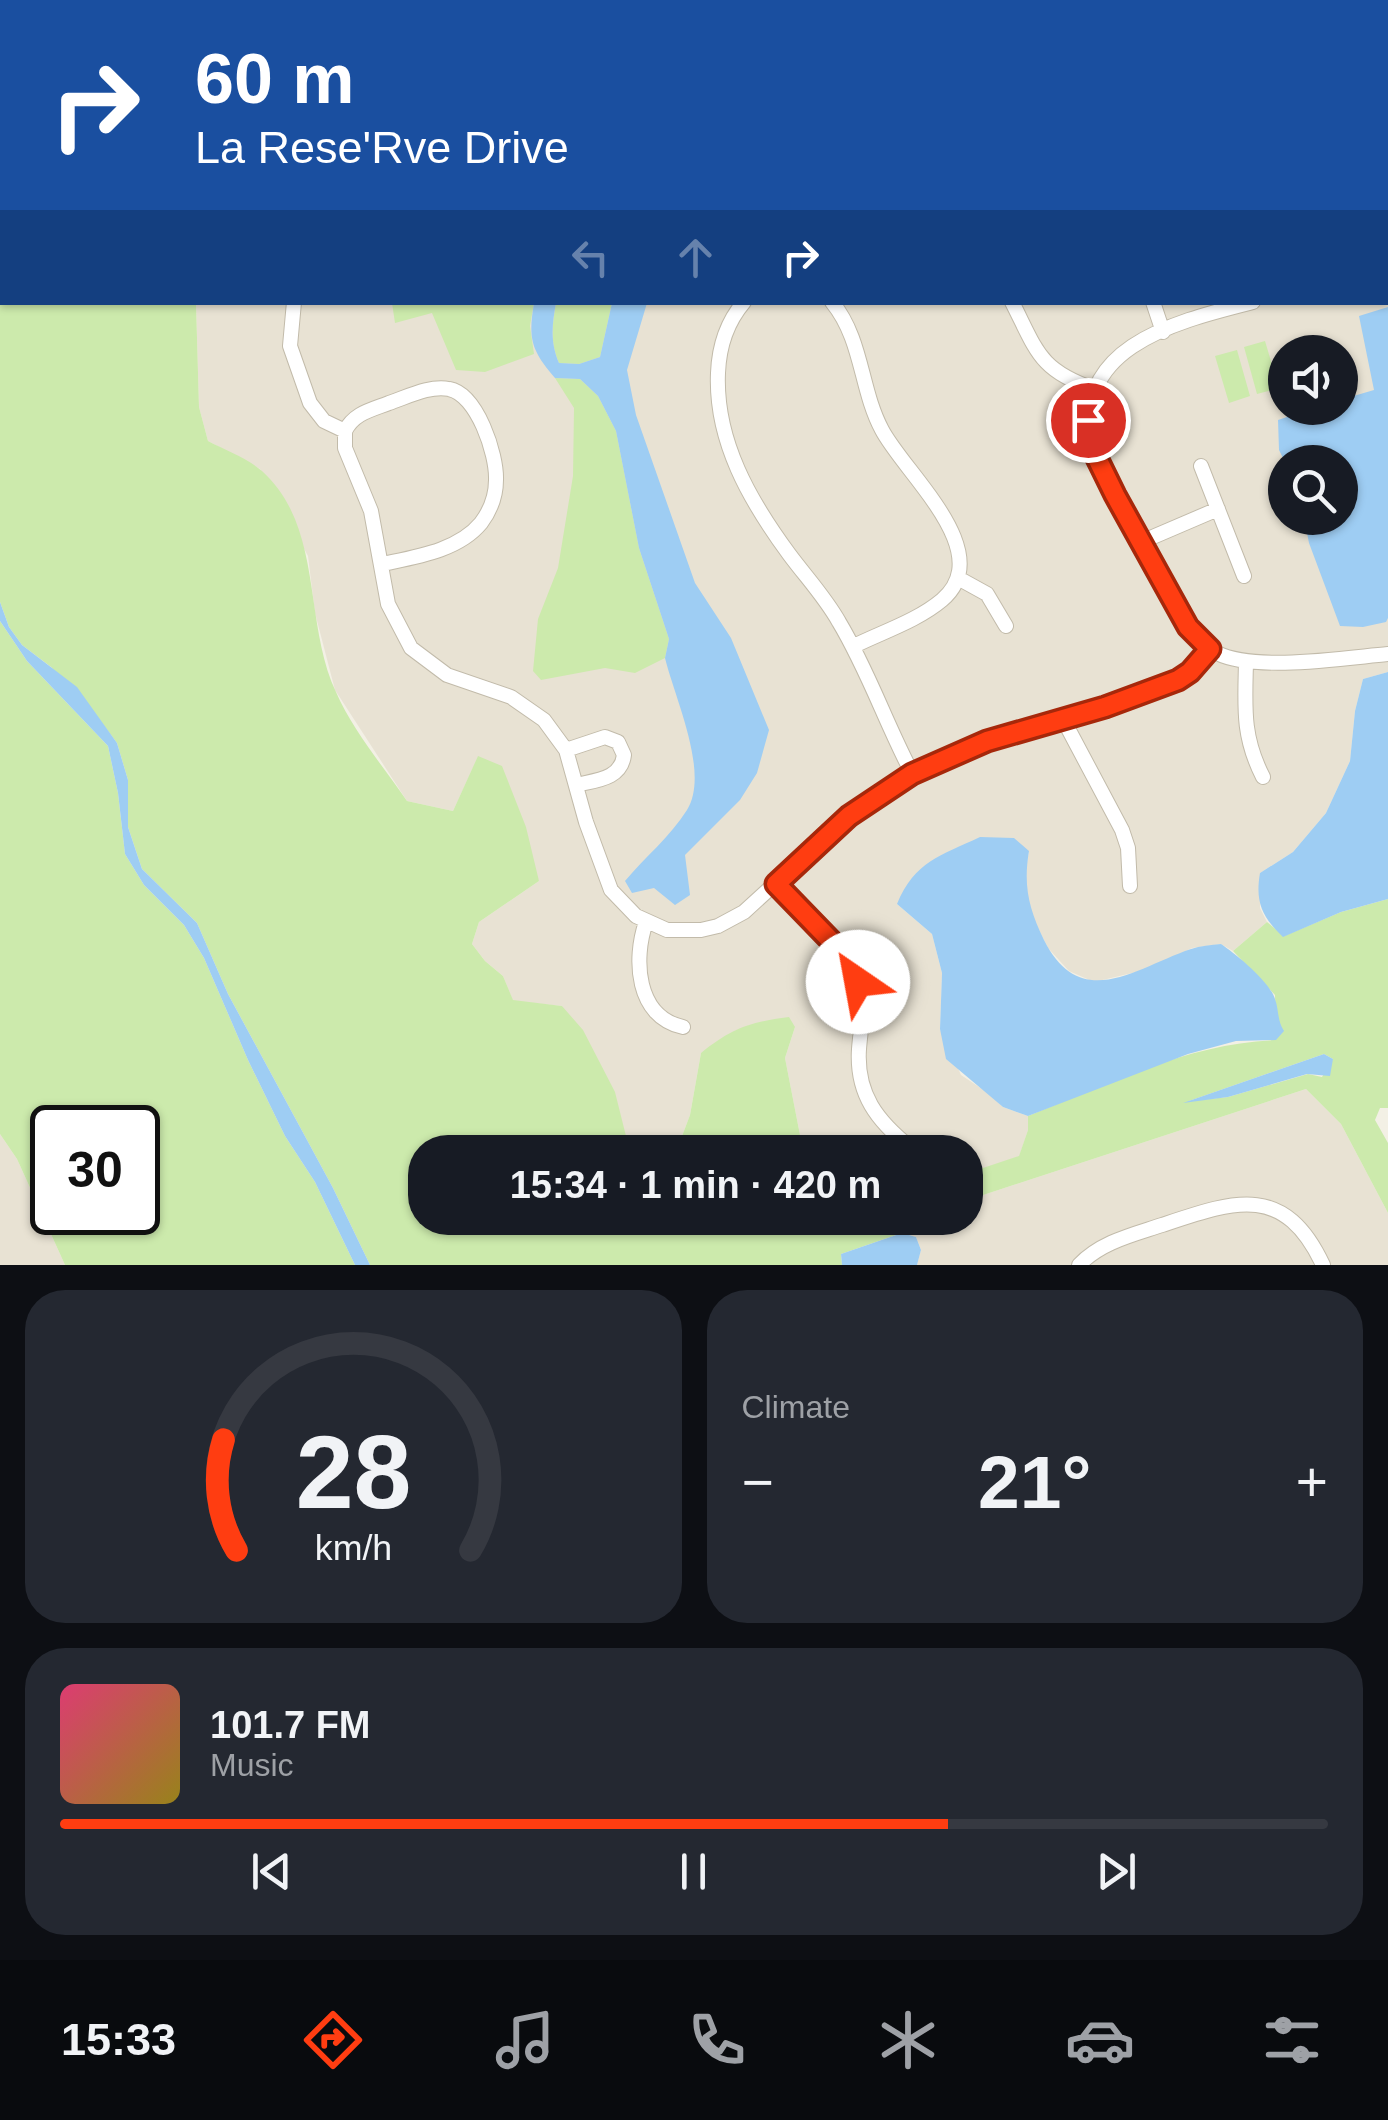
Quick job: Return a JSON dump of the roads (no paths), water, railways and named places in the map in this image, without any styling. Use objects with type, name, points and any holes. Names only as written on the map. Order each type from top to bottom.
[{"type":"street","points":[[294,305],[290,346],[310,402],[324,422],[345,431]]},
{"type":"street","points":[[742,305],[730,322],[718,366],[726,441],[750,495],[773,532],[854,646],[912,774]]},
{"type":"street","points":[[834,305],[850,332],[880,426],[954,533],[960,550],[958,578],[940,602],[854,646]]},
{"type":"street","points":[[1014,305],[1047,366],[1066,380],[1094,389]]},
{"type":"street","points":[[1153,305],[1163,332]]},
{"type":"street","points":[[1244,305],[1163,332],[1124,350],[1102,373],[1094,389],[1088,420],[1094,452],[1188,627],[1210,649],[1246,662],[1388,654]]},
{"type":"street","points":[[382,564],[444,548],[469,535],[494,496],[494,464],[476,411],[472,402],[455,390],[434,389],[362,413],[345,431],[345,448],[371,511],[388,604],[396,624],[416,654],[448,675],[502,693],[528,706],[544,720],[566,750],[611,890],[621,904],[646,922],[685,931],[718,926],[744,912],[849,816],[912,774],[987,741],[1063,720],[1178,680],[1210,649]]},
{"type":"street","points":[[1201,466],[1244,576]]},
{"type":"street","points":[[1141,542],[1218,509]]},
{"type":"street","points":[[958,578],[987,594],[1006,626]]},
{"type":"street","points":[[1246,662],[1244,727],[1263,778]]},
{"type":"street","points":[[1063,720],[1122,830],[1130,886]]},
{"type":"street","points":[[566,750],[605,737],[618,742],[624,754],[624,762],[615,773],[576,786]]},
{"type":"street","points":[[776,884],[836,946],[854,972],[864,1008],[859,1067],[862,1084],[869,1105],[896,1135]]},
{"type":"street","points":[[646,922],[637,958],[641,983],[661,1018],[683,1027]]},
{"type":"street","points":[[1079,1265],[1108,1244],[1208,1210],[1246,1202],[1290,1216],[1311,1241],[1324,1265]]},
{"type":"water","points":[[534,305],[556,305],[553,333],[559,363],[579,364],[600,357],[612,305],[646,305],[627,370],[636,415],[695,583],[731,638],[769,730],[757,773],[740,800],[685,855],[690,895],[675,905],[654,888],[632,893],[625,881],[680,820],[693,795],[693,756],[665,658],[669,639],[639,548],[616,431],[598,396],[580,379],[555,378],[533,344]]},
{"type":"water","points":[[1388,307],[1388,618],[1386,622],[1363,627],[1340,626],[1307,535],[1358,535],[1358,445],[1279,445],[1278,425],[1358,425],[1358,395],[1374,390],[1359,316]]},
{"type":"water","points":[[0,602],[9,627],[22,645],[77,687],[117,743],[128,780],[128,827],[142,869],[197,923],[228,994],[370,1265],[355,1265],[315,1182],[285,1136],[204,958],[184,925],[144,885],[125,854],[108,746],[27,661],[0,621]]},
{"type":"water","points":[[1388,672],[1388,899],[1341,912],[1283,937],[1262,908],[1260,873],[1293,852],[1326,813],[1350,761],[1363,679]]},
{"type":"water","points":[[980,837],[1014,838],[1029,851],[1027,886],[1034,918],[1059,962],[1075,975],[1111,979],[1191,949],[1221,944],[1267,985],[1284,1031],[1276,1040],[1236,1041],[1188,1054],[1028,1116],[1003,1107],[946,1059],[940,1029],[942,973],[932,934],[897,904],[912,878],[930,861]]},
{"type":"water","points":[[1324,1054],[1333,1059],[1330,1076],[1307,1074],[1228,1097],[1183,1103]]},
{"type":"water","points":[[896,1235],[916,1237],[921,1250],[917,1265],[842,1265],[841,1254]]}]
